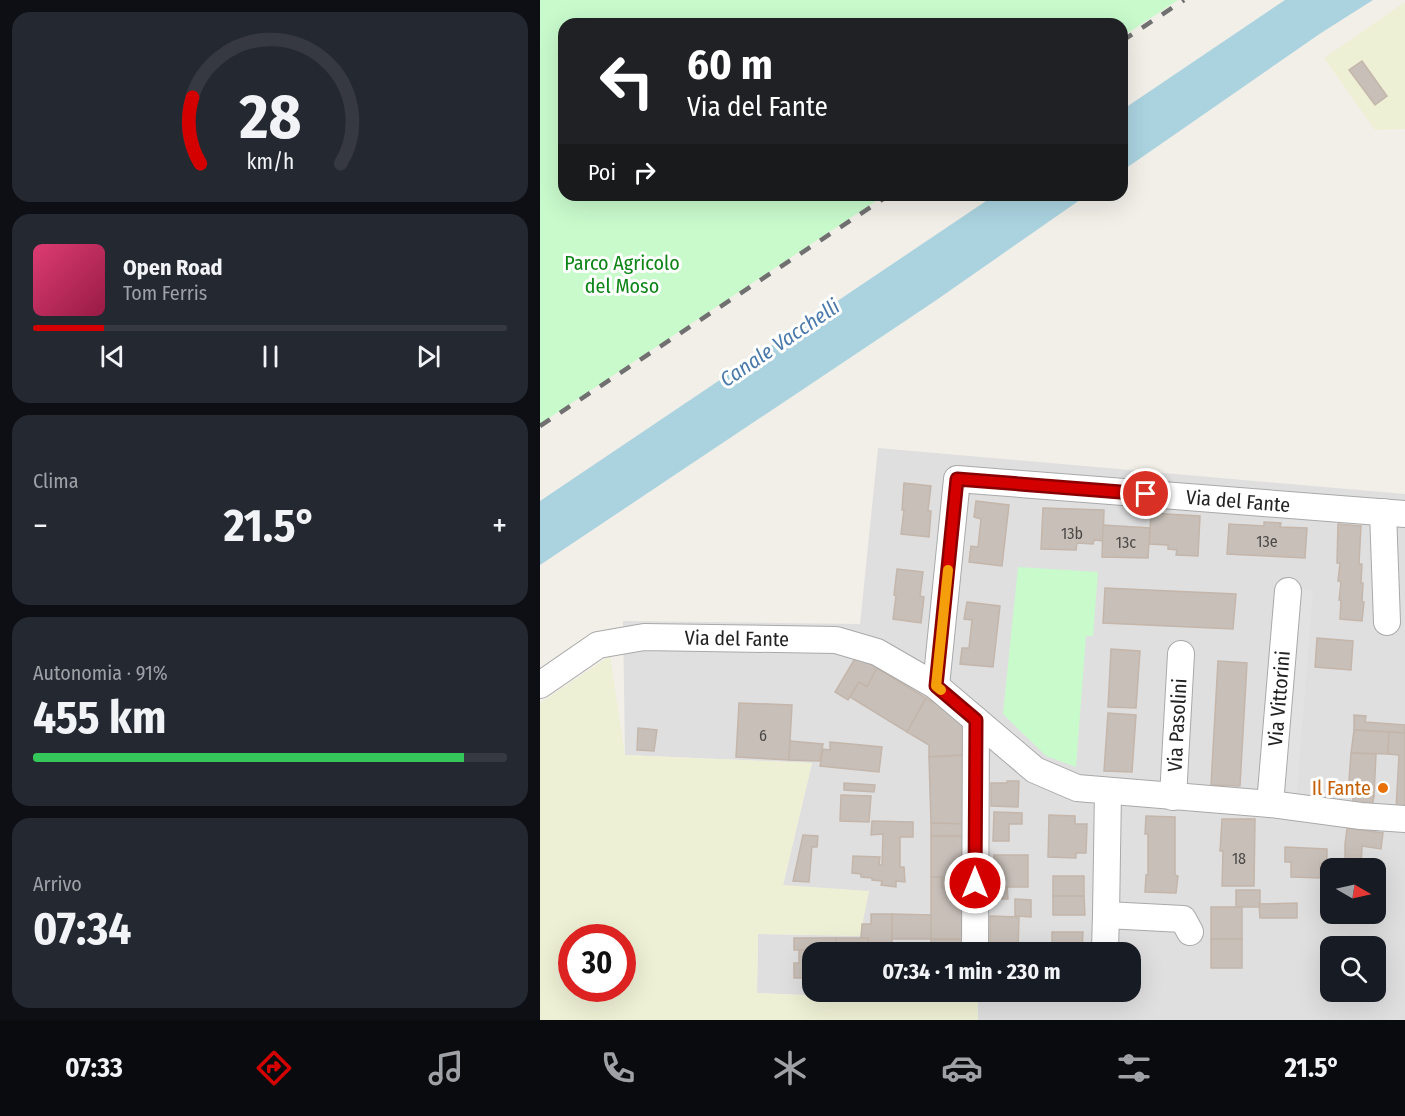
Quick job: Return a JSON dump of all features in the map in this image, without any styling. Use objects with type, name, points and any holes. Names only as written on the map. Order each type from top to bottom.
[{"type":"street","name":"Via del Fante","points":[[936,686],[957,479],[1394,513]]},
{"type":"street","points":[[1387,622],[1394,513]]},
{"type":"street","name":"Via Vittorini","points":[[1270,804],[1288,591]]},
{"type":"street","name":"Via del Fante","points":[[540,685],[598,645],[644,638],[836,640],[877,652],[936,686],[1035,770],[1077,788],[1270,804],[1361,816],[1405,819]]},
{"type":"street","name":"Via Pasolini","points":[[1173,796],[1181,654]]},
{"type":"street","points":[[975,942],[976,720]]},
{"type":"street","points":[[1105,942],[1108,791]]},
{"type":"street","points":[[1106,915],[1183,919],[1190,932]]},
{"type":"shaded area","points":[[878,448],[1405,494],[1405,1020],[978,1020],[977,1002],[1141,1002],[1141,942],[802,942],[802,995],[757,993],[758,934],[860,936],[783,885],[812,763],[625,755],[623,621],[860,624]]},
{"type":"shaded area","points":[[1297,589],[1313,590],[1297,793],[1282,792]]},
{"type":"green space","name":"Parco Agricolo del Moso","points":[[540,0],[1178,0],[1128,33],[1128,18],[558,18],[558,201],[876,201],[540,424]]},
{"type":"green space","points":[[1405,2],[1405,129],[1375,130],[1324,58]]},
{"type":"green space","points":[[1018,567],[1098,572],[1093,636],[1086,636],[1076,767],[1046,756],[1003,714]]},
{"type":"green space","points":[[610,656],[625,755],[812,763],[783,885],[869,891],[860,936],[758,934],[757,993],[802,995],[802,1002],[978,1002],[978,1020],[540,1020],[540,703]]},
{"type":"water","points":[[1285,0],[1373,0],[1321,33],[1128,167],[1128,106]]},
{"type":"water","name":"Canale Vacchelli","points":[[986,201],[1078,201],[935,301],[540,565],[540,501]]},
{"type":"building","points":[[1362,61],[1387,96],[1375,105],[1349,70]]},
{"type":"building","points":[[904,483],[931,486],[928,511],[931,511],[929,537],[901,534]]},
{"type":"building","points":[[976,501],[1009,505],[1002,566],[969,562],[971,546],[978,547],[981,519],[974,517]]},
{"type":"building","points":[[1043,508],[1104,510],[1103,541],[1094,540],[1093,544],[1077,543],[1076,550],[1041,549]]},
{"type":"building","points":[[1151,513],[1200,516],[1198,556],[1176,555],[1177,550],[1168,549],[1168,545],[1149,544]]},
{"type":"building","points":[[1264,522],[1281,523],[1280,527],[1307,528],[1305,558],[1227,554],[1229,524],[1264,526]]},
{"type":"building","points":[[1338,524],[1361,526],[1359,564],[1362,564],[1362,602],[1364,602],[1362,621],[1340,619],[1341,582],[1338,581],[1340,563],[1337,563]]},
{"type":"building","points":[[1103,525],[1150,528],[1148,558],[1102,557]]},
{"type":"building","points":[[897,569],[923,572],[920,596],[924,597],[921,623],[893,619]]},
{"type":"building","points":[[1105,588],[1236,594],[1233,629],[1103,623]]},
{"type":"building","points":[[967,602],[1000,606],[993,667],[960,664],[962,648],[969,648],[972,620],[964,619]]},
{"type":"building","points":[[1317,638],[1353,641],[1351,670],[1315,667]]},
{"type":"building","points":[[1111,649],[1140,651],[1136,708],[1108,707]]},
{"type":"building","points":[[857,655],[877,668],[867,687],[859,682],[848,700],[835,692]]},
{"type":"building","points":[[1218,661],[1247,663],[1240,786],[1211,785]]},
{"type":"building","points":[[877,668],[926,698],[907,732],[850,697],[859,682],[867,687]]},
{"type":"building","points":[[926,698],[964,720],[965,755],[929,757],[929,745],[907,732]]},
{"type":"building","points":[[739,703],[792,705],[789,760],[736,757]]},
{"type":"building","points":[[1108,713],[1136,715],[1132,772],[1104,771]]},
{"type":"building","points":[[1354,715],[1366,716],[1365,722],[1405,725],[1405,733],[1354,730]]},
{"type":"building","points":[[638,728],[657,730],[654,751],[637,750]]},
{"type":"building","points":[[1354,730],[1389,732],[1388,754],[1351,753]]},
{"type":"building","points":[[1389,732],[1405,733],[1405,809],[1396,809],[1399,755],[1388,754]]},
{"type":"building","points":[[790,741],[823,744],[820,761],[789,760]]},
{"type":"building","points":[[830,742],[882,747],[879,772],[820,766],[823,749],[830,750]]},
{"type":"building","points":[[1351,753],[1376,754],[1374,796],[1348,794]]},
{"type":"building","points":[[965,755],[967,824],[931,823],[929,757]]},
{"type":"building","points":[[1007,781],[1019,781],[1018,807],[991,806],[991,783],[1007,783]]},
{"type":"building","points":[[844,783],[875,785],[874,792],[844,790]]},
{"type":"building","points":[[1353,794],[1374,796],[1372,807],[1353,806]]},
{"type":"building","points":[[841,795],[871,796],[869,822],[840,821]]},
{"type":"building","points":[[994,812],[1022,813],[1022,824],[1009,824],[1009,841],[993,841]]},
{"type":"building","points":[[1049,815],[1075,816],[1075,824],[1087,824],[1086,853],[1076,853],[1076,858],[1048,857]]},
{"type":"building","points":[[1146,816],[1175,817],[1175,875],[1178,876],[1176,893],[1145,892],[1146,875],[1148,875]]},
{"type":"building","points":[[1222,819],[1255,819],[1254,886],[1222,886],[1223,851],[1220,851]]},
{"type":"building","points":[[872,821],[913,822],[913,837],[900,837],[900,867],[904,867],[905,882],[896,881],[896,887],[881,885],[882,881],[852,873],[853,856],[880,857],[879,865],[882,865],[883,834],[871,835]]},
{"type":"building","points":[[931,823],[967,824],[966,836],[931,836]]},
{"type":"building","points":[[1347,828],[1383,833],[1381,849],[1362,846],[1361,858],[1345,858]]},
{"type":"building","points":[[803,835],[818,836],[817,847],[812,847],[809,882],[793,881]]},
{"type":"building","points":[[931,836],[962,836],[962,888],[942,888],[942,877],[931,877]]},
{"type":"building","points":[[1285,847],[1327,849],[1327,858],[1320,858],[1320,878],[1291,877],[1291,862],[1285,862]]},
{"type":"building","points":[[994,855],[1028,855],[1028,887],[994,887]]},
{"type":"building","points":[[1053,876],[1084,876],[1084,896],[1053,896]]},
{"type":"building","points":[[931,877],[942,877],[942,888],[962,888],[962,939],[931,939]]},
{"type":"building","points":[[982,887],[1007,887],[1008,899],[982,899]]},
{"type":"building","points":[[1236,890],[1260,890],[1260,907],[1236,907]]},
{"type":"building","points":[[1053,896],[1084,896],[1085,915],[1053,915]]},
{"type":"building","points":[[1015,899],[1031,900],[1031,917],[1015,916]]},
{"type":"building","points":[[1297,903],[1297,918],[1260,918],[1259,904]]},
{"type":"building","points":[[1211,907],[1242,907],[1242,939],[1211,939]]},
{"type":"building","points":[[871,914],[892,914],[892,942],[868,942],[868,938],[861,938],[862,924],[871,924]]},
{"type":"building","points":[[892,914],[931,915],[931,939],[892,939]]},
{"type":"building","points":[[990,916],[1019,917],[1018,942],[990,942]]},
{"type":"building","points":[[1052,932],[1083,932],[1082,942],[1052,942]]},
{"type":"building","points":[[794,938],[836,938],[836,942],[802,942],[802,950],[794,950]]},
{"type":"building","points":[[836,938],[868,938],[868,942],[836,942]]},
{"type":"building","points":[[931,939],[962,939],[962,942],[931,942]]},
{"type":"building","points":[[1211,939],[1242,939],[1242,968],[1211,968]]},
{"type":"building","points":[[799,950],[802,950],[802,978],[794,978],[794,963],[799,963]]},
{"type":"railway","points":[[1128,37],[1184,0]]},
{"type":"railway","points":[[540,426],[880,201]]},
{"type":"slow traffic","points":[[941,690],[936,686],[948,570]]},
{"type":"place","name":"Il Fante","points":[[1383,788]]},
{"type":"route","points":[[975,883],[976,720],[936,686],[957,479],[1146,494]]}]
